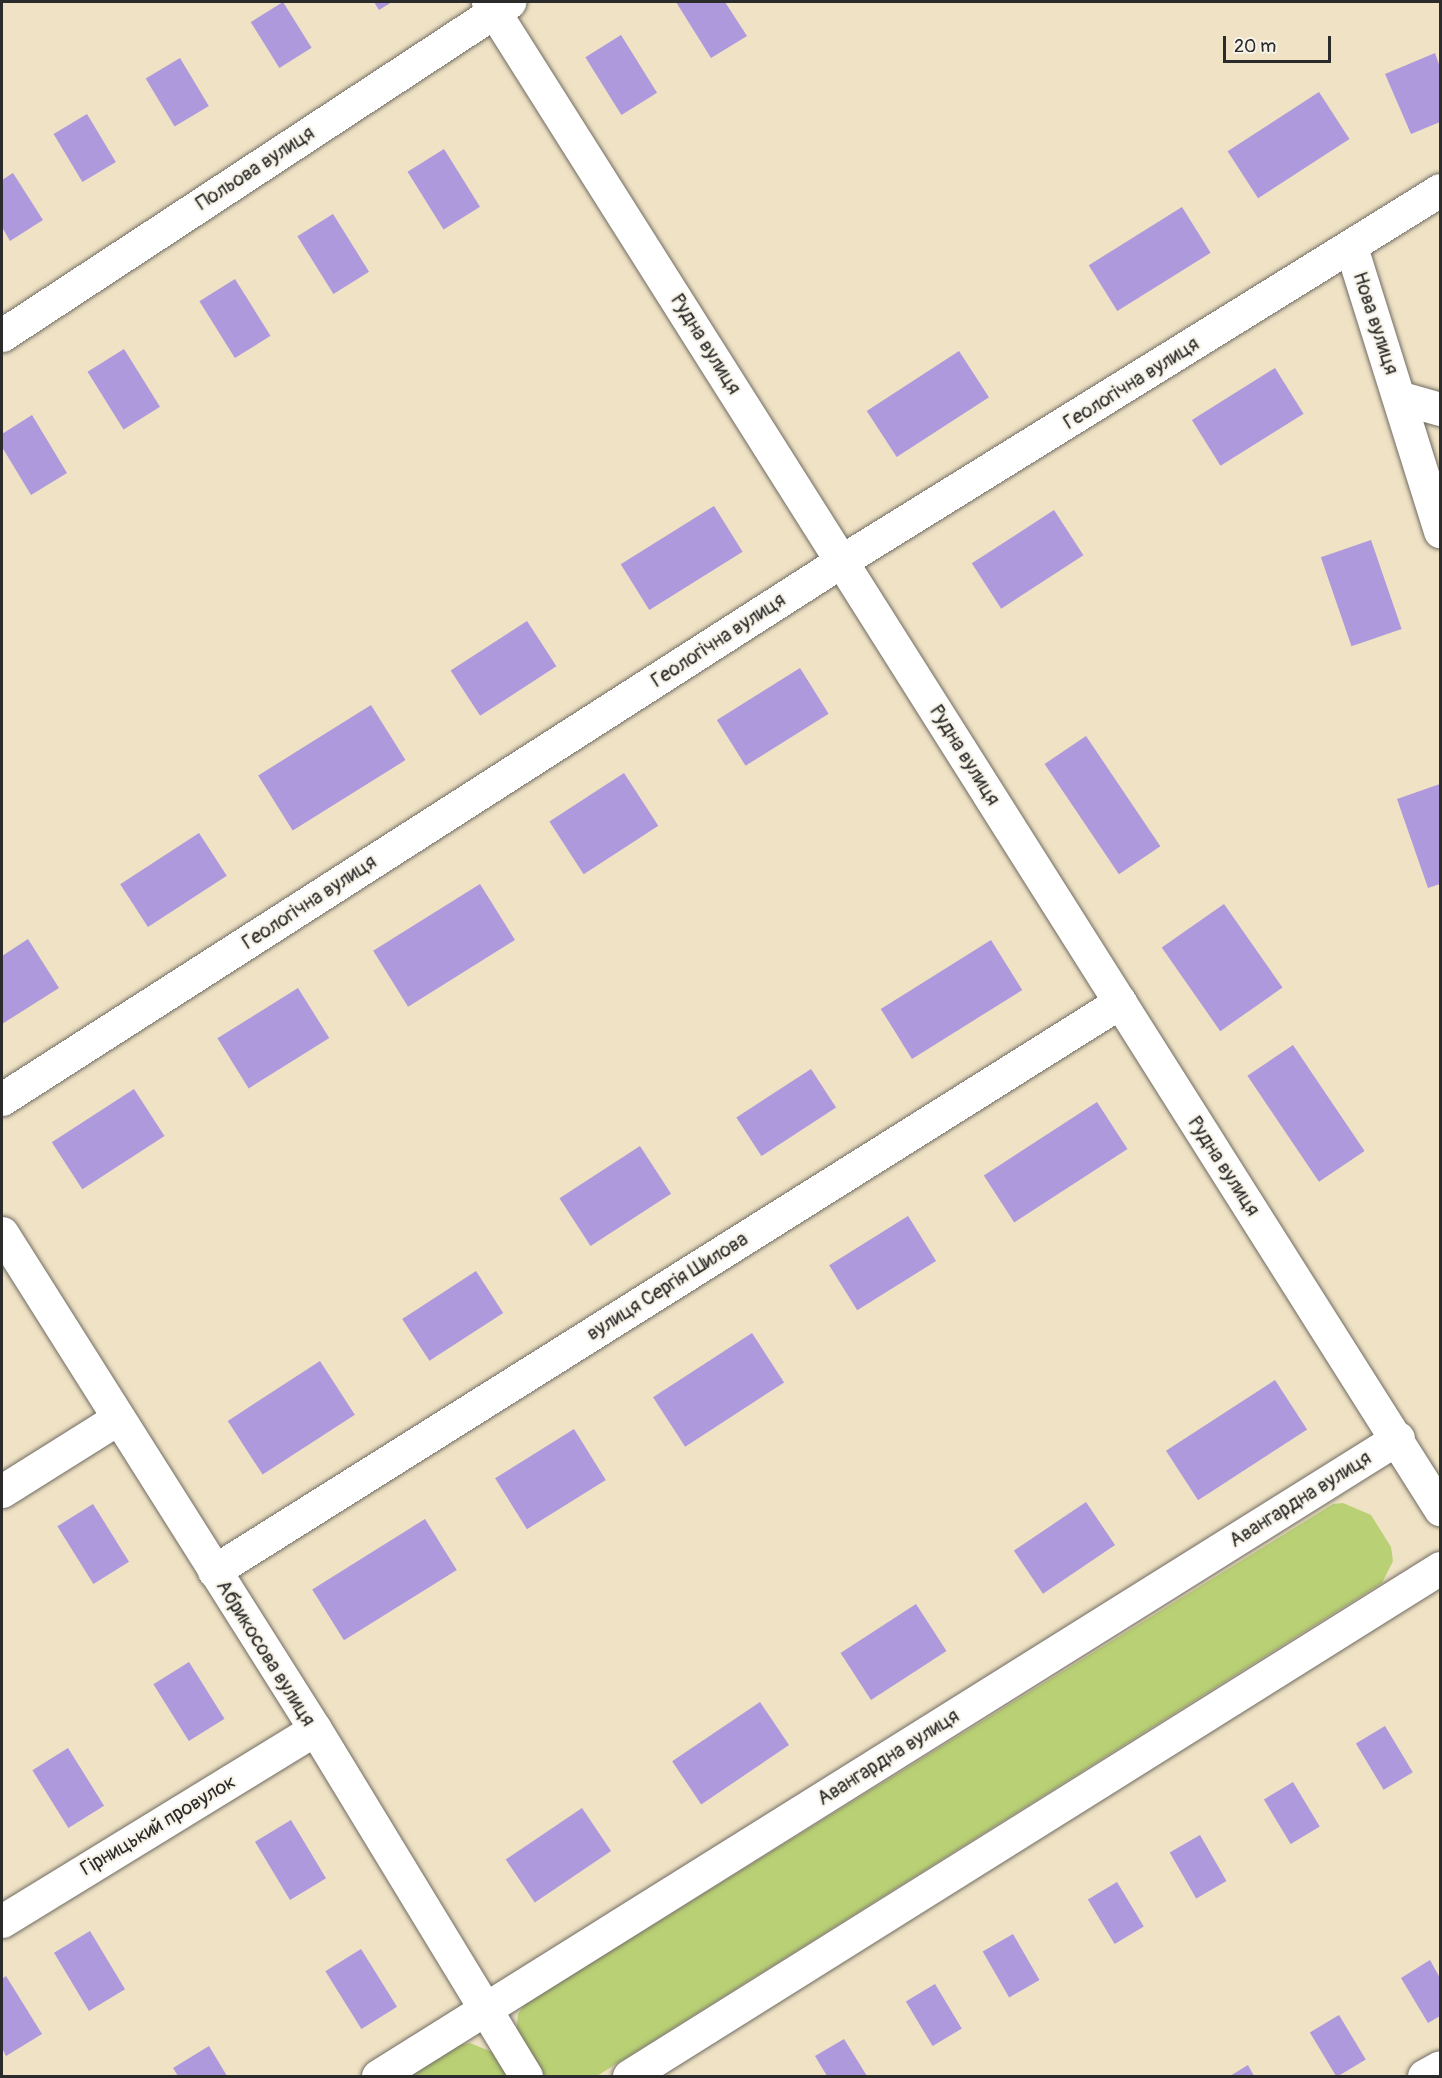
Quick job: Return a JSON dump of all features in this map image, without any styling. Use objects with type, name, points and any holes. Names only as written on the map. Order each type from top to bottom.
[{"type":"street","name":"Польова вулиця","points":[[2,335],[497,5]]},
{"type":"street","name":"Рудна вулиця","points":[[497,5],[1120,1002],[1398,1438],[1440,1509]]},
{"type":"street","name":"Геологічна вулиця","points":[[2,1099],[843,560],[1440,190]]},
{"type":"street","name":"Нова вулиця","points":[[1351,247],[1401,398],[1440,531]]},
{"type":"street","name":"Нова вулиця","points":[[1401,398],[1440,409]]},
{"type":"street","name":"вулиця Сергія Шилова","points":[[214,1571],[1120,1002]]},
{"type":"street","name":"Абрикосова вулиця","points":[[2,1233],[117,1419],[315,1729],[526,2076]]},
{"type":"street","points":[[2,1491],[117,1419]]},
{"type":"street","name":"Авангардна вулиця","points":[[378,2076],[1398,1438]]},
{"type":"street","points":[[629,2076],[1440,1568]]},
{"type":"street","name":"Гірницький провулок","points":[[2,1921],[315,1729]]},
{"type":"street","points":[[1424,2076],[1440,2067]]},
{"type":"green space","points":[[1343,1503],[1371,1515],[1391,1547],[1393,1561],[1382,1583],[597,2076],[544,2076],[540,2073],[516,2036],[518,2014],[524,2005],[1333,1504]]},
{"type":"green space","points":[[470,2043],[492,2052],[507,2076],[410,2076],[460,2045]]},
{"type":"building","points":[[283,2],[312,48],[279,68],[251,22]]},
{"type":"building","points":[[374,2],[392,2],[379,10]]},
{"type":"building","points":[[676,2],[725,2],[747,36],[711,58]]},
{"type":"building","points":[[621,35],[657,93],[621,115],[585,57]]},
{"type":"building","points":[[1435,53],[1440,67],[1440,122],[1411,134],[1385,74]]},
{"type":"building","points":[[180,58],[209,106],[175,127],[146,79]]},
{"type":"building","points":[[1319,92],[1349,139],[1258,198],[1228,151]]},
{"type":"building","points":[[87,114],[116,162],[82,182],[54,134]]},
{"type":"building","points":[[444,149],[480,207],[444,229],[408,172]]},
{"type":"building","points":[[13,173],[43,220],[10,241],[2,227],[2,180]]},
{"type":"building","points":[[1182,207],[1211,253],[1117,311],[1089,265]]},
{"type":"building","points":[[333,214],[369,272],[333,294],[297,236]]},
{"type":"building","points":[[235,279],[271,336],[235,358],[199,301]]},
{"type":"building","points":[[124,349],[160,407],[124,429],[88,372]]},
{"type":"building","points":[[959,351],[989,397],[897,457],[867,411]]},
{"type":"building","points":[[1275,368],[1304,414],[1221,466],[1192,420]]},
{"type":"building","points":[[32,415],[67,473],[31,495],[2,447],[2,434]]},
{"type":"building","points":[[714,506],[743,552],[649,610],[621,564]]},
{"type":"building","points":[[1054,510],[1083,555],[1001,609],[972,563]]},
{"type":"building","points":[[1371,540],[1402,629],[1351,646],[1321,557]]},
{"type":"building","points":[[527,621],[556,666],[480,716],[451,671]]},
{"type":"building","points":[[800,668],[829,714],[746,766],[717,720]]},
{"type":"building","points":[[371,705],[405,760],[293,831],[258,775]]},
{"type":"building","points":[[1086,736],[1160,846],[1119,874],[1045,764]]},
{"type":"building","points":[[624,773],[658,826],[584,874],[549,821]]},
{"type":"building","points":[[1440,784],[1440,884],[1428,888],[1397,799]]},
{"type":"building","points":[[199,833],[227,876],[148,927],[120,884]]},
{"type":"building","points":[[480,884],[515,940],[408,1007],[373,951]]},
{"type":"building","points":[[1224,904],[1283,988],[1220,1031],[1162,948]]},
{"type":"building","points":[[28,939],[59,988],[2,1024],[2,956]]},
{"type":"building","points":[[991,940],[1022,990],[912,1059],[881,1009]]},
{"type":"building","points":[[298,988],[329,1038],[249,1088],[217,1038]]},
{"type":"building","points":[[1293,1045],[1365,1151],[1319,1182],[1247,1076]]},
{"type":"building","points":[[811,1069],[836,1108],[761,1156],[736,1117]]},
{"type":"building","points":[[134,1089],[164,1136],[82,1189],[52,1142]]},
{"type":"building","points":[[1097,1102],[1127,1149],[1014,1222],[984,1176]]},
{"type":"building","points":[[640,1146],[671,1194],[591,1246],[559,1198]]},
{"type":"building","points":[[908,1216],[936,1261],[857,1310],[829,1265]]},
{"type":"building","points":[[476,1271],[503,1313],[429,1361],[402,1319]]},
{"type":"building","points":[[752,1333],[784,1382],[685,1447],[653,1397]]},
{"type":"building","points":[[320,1361],[355,1415],[263,1475],[228,1421]]},
{"type":"building","points":[[1275,1380],[1307,1429],[1198,1500],[1166,1451]]},
{"type":"building","points":[[574,1429],[606,1480],[527,1529],[495,1478]]},
{"type":"building","points":[[1086,1502],[1115,1545],[1043,1594],[1014,1551]]},
{"type":"building","points":[[93,1504],[129,1562],[93,1584],[57,1526]]},
{"type":"building","points":[[425,1519],[457,1570],[344,1640],[312,1589]]},
{"type":"building","points":[[916,1604],[946,1651],[871,1700],[841,1653]]},
{"type":"building","points":[[189,1662],[225,1719],[189,1741],[153,1684]]},
{"type":"building","points":[[760,1702],[789,1745],[701,1804],[672,1761]]},
{"type":"building","points":[[1385,1726],[1413,1772],[1384,1790],[1356,1744]]},
{"type":"building","points":[[68,1748],[104,1806],[68,1828],[32,1770]]},
{"type":"building","points":[[1293,1782],[1320,1827],[1291,1844],[1264,1800]]},
{"type":"building","points":[[582,1808],[611,1851],[535,1903],[506,1859]]},
{"type":"building","points":[[291,1820],[326,1878],[290,1900],[255,1842]]},
{"type":"building","points":[[1200,1835],[1226,1881],[1196,1898],[1170,1852]]},
{"type":"building","points":[[1117,1882],[1144,1927],[1115,1944],[1088,1900]]},
{"type":"building","points":[[90,1931],[125,1989],[89,2011],[54,1953]]},
{"type":"building","points":[[1013,1934],[1040,1980],[1009,1997],[983,1951]]},
{"type":"building","points":[[361,1949],[397,2007],[361,2029],[325,1971]]},
{"type":"building","points":[[1430,1960],[1440,1978],[1440,2016],[1428,2023],[1401,1978]]},
{"type":"building","points":[[6,1976],[42,2034],[6,2056],[2,2048],[2,1979]]},
{"type":"building","points":[[935,1984],[962,2029],[933,2046],[906,2002]]},
{"type":"building","points":[[1339,2015],[1366,2060],[1336,2076],[1310,2033]]},
{"type":"building","points":[[844,2039],[867,2076],[827,2076],[815,2056]]},
{"type":"building","points":[[209,2046],[227,2076],[178,2076],[173,2068]]},
{"type":"building","points":[[1248,2065],[1254,2076],[1230,2076]]}]
